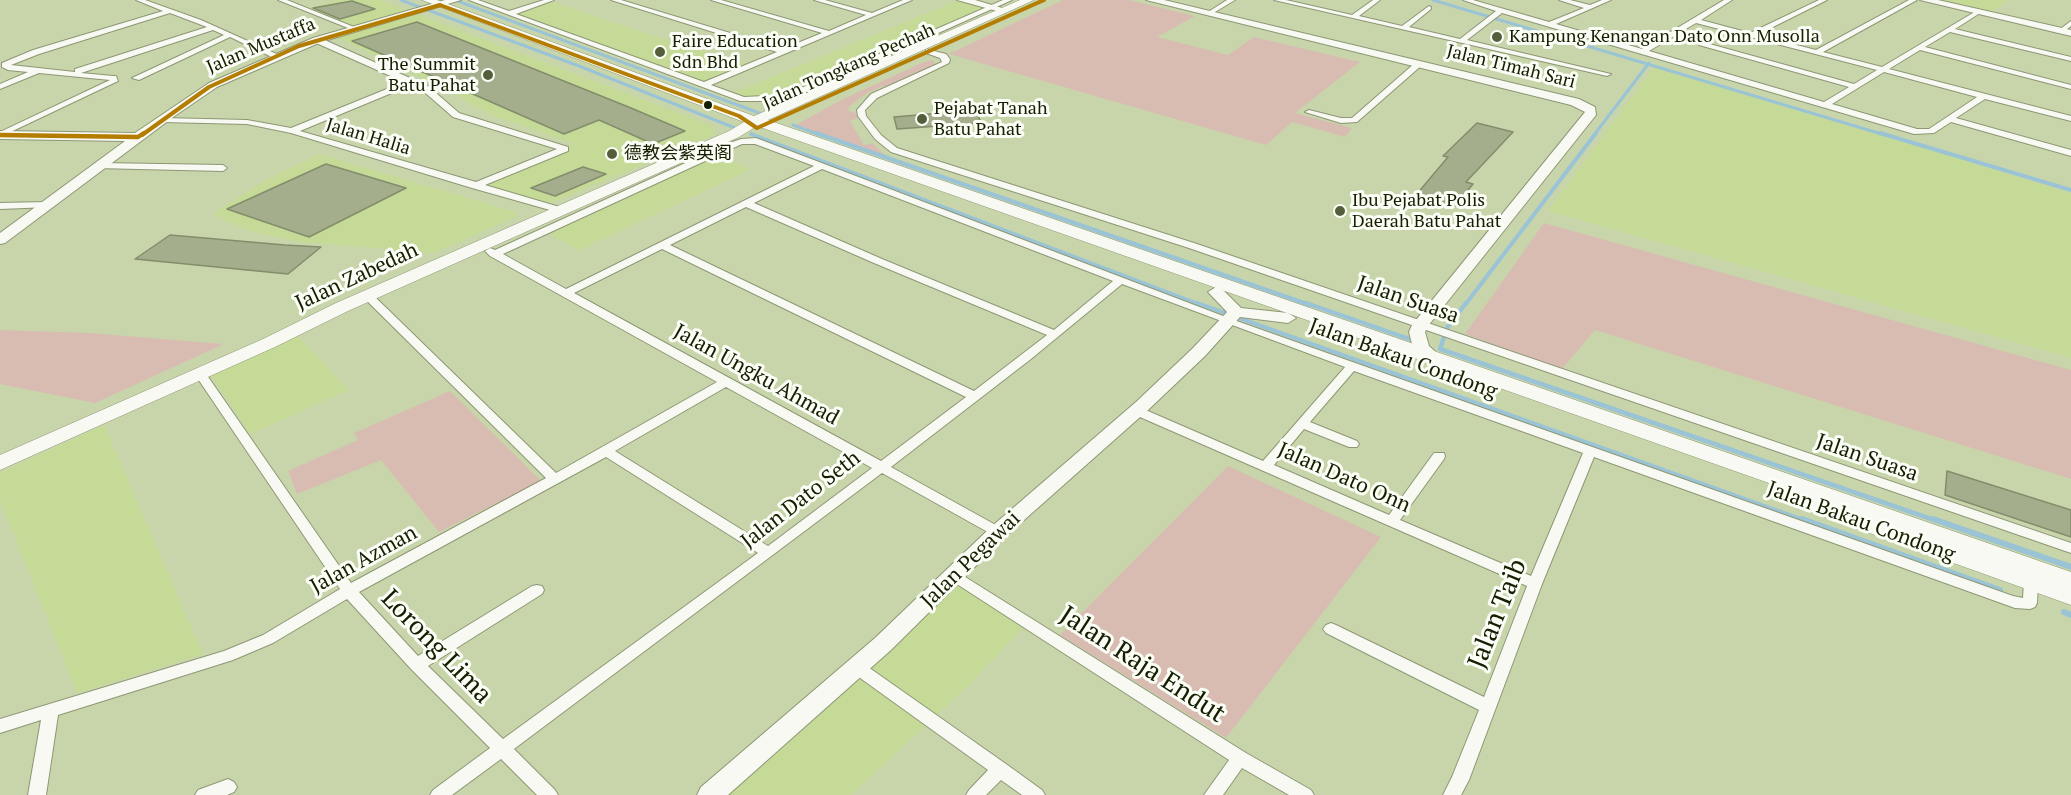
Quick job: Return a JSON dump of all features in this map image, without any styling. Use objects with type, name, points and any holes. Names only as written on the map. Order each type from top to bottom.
[{"type":"main road","name":"Jalan Tongkang Pechah","points":[[755,127],[1002,6],[1029,0]]},
{"type":"main road","points":[[1002,6],[1014,10],[1037,0]]},
{"type":"main road","name":"Jalan Tongkang Pechah","points":[[755,127],[782,125],[836,93],[1044,0]]},
{"type":"main road","name":"Jalan Bakau Condong","points":[[436,4],[755,127],[2071,596]]},
{"type":"main road","name":"Jalan Bakau Condong","points":[[755,127],[987,191],[1422,340],[2071,581]]},
{"type":"main road","name":"Jalan Zabedah","points":[[0,463],[369,296],[488,250],[560,210],[755,127]]},
{"type":"street","points":[[139,0],[277,56]]},
{"type":"street","points":[[281,0],[355,29]]},
{"type":"street","points":[[472,0],[744,99],[786,97],[1002,6]]},
{"type":"street","points":[[511,13],[551,0]]},
{"type":"street","points":[[614,0],[784,52]]},
{"type":"street","points":[[714,0],[829,33]]},
{"type":"street","points":[[817,0],[872,15]]},
{"type":"street","points":[[706,84],[909,0]]},
{"type":"street","points":[[962,0],[1002,6]]},
{"type":"street","name":"Jalan Timah Sari","points":[[1152,0],[1575,102],[1591,110],[1590,115],[1422,340]]},
{"type":"street","points":[[1208,14],[1232,0]]},
{"type":"street","points":[[1277,0],[1299,2],[1353,17],[1607,74]]},
{"type":"street","points":[[1353,17],[1377,0]]},
{"type":"street","points":[[1466,0],[1495,15],[1550,24],[1917,132],[1931,131],[1984,96]]},
{"type":"street","points":[[1562,0],[1590,8]]},
{"type":"street","points":[[1550,24],[1608,0]]},
{"type":"street","points":[[1644,51],[1729,0]]},
{"type":"street","points":[[1751,35],[1824,0]]},
{"type":"street","points":[[1817,52],[1914,0]]},
{"type":"street","points":[[1925,0],[2066,32],[2071,23]]},
{"type":"street","name":"Jalan Mustaffa","points":[[0,240],[209,87],[317,40],[436,4]]},
{"type":"street","points":[[1404,28],[1429,8]]},
{"type":"street","points":[[1,135],[114,81],[113,78],[74,72],[11,68],[4,65],[36,52],[170,11]]},
{"type":"street","points":[[1825,105],[1978,12]]},
{"type":"street","points":[[1462,41],[1495,15]]},
{"type":"street","points":[[1693,20],[2071,119]]},
{"type":"street","points":[[74,72],[212,28]]},
{"type":"street","points":[[1949,30],[2071,59]]},
{"type":"street","points":[[136,78],[229,35]]},
{"type":"street","points":[[317,40],[435,95],[456,115],[565,150],[475,186]]},
{"type":"street","points":[[1703,45],[1856,87]]},
{"type":"street","points":[[1919,48],[2071,87]]},
{"type":"street","name":"Jalan Suasa","points":[[929,51],[943,56],[946,59],[945,63],[874,96],[861,110],[862,116],[878,137],[894,150],[987,191],[1170,239],[1422,340],[1436,331],[2071,548]]},
{"type":"street","points":[[1309,112],[1341,120],[1354,120],[1418,65]]},
{"type":"street","points":[[0,87],[38,70]]},
{"type":"street","points":[[292,131],[410,82]]},
{"type":"street","points":[[1950,119],[2071,153]]},
{"type":"street","name":"Jalan Halia","points":[[163,120],[247,122],[292,131],[560,210]]},
{"type":"street","points":[[488,250],[741,142],[755,127],[821,166],[1121,280],[1231,316],[1352,366],[1590,451],[2020,604],[2030,603],[2031,582]]},
{"type":"street","points":[[1,135],[138,137]]},
{"type":"street","points":[[99,166],[223,168]]},
{"type":"street","points":[[565,293],[821,166]]},
{"type":"street","points":[[748,204],[1055,334]]},
{"type":"street","points":[[0,206],[47,205]]},
{"type":"street","points":[[662,245],[974,396]]},
{"type":"street","name":"Jalan Ungku Ahmad","points":[[488,250],[881,465],[998,532]]},
{"type":"street","name":"Jalan Dato Seth","points":[[439,795],[768,553],[1055,334],[1121,280]]},
{"type":"street","points":[[1216,292],[1231,316]]},
{"type":"street","points":[[369,296],[553,478]]},
{"type":"street","points":[[1231,316],[1288,318]]},
{"type":"street","name":"Jalan Pegawai","points":[[710,795],[855,666],[883,644],[998,532],[1137,411],[1199,352],[1231,316]]},
{"type":"street","points":[[1266,466],[1352,366]]},
{"type":"street","name":"Lorong Lima","points":[[200,373],[349,591],[417,664],[549,795]]},
{"type":"street","name":"Jalan Azman","points":[[0,726],[228,656],[268,639],[349,591],[606,451],[727,381]]},
{"type":"street","name":"Jalan Dato Onn","points":[[1137,411],[1534,584]]},
{"type":"street","points":[[1303,424],[1353,444]]},
{"type":"street","points":[[606,451],[768,553]]},
{"type":"street","name":"Jalan Taib","points":[[1452,795],[1461,780],[1534,584],[1590,451]]},
{"type":"street","points":[[1391,522],[1439,456]]},
{"type":"street","name":"Jalan Raja Endut","points":[[954,575],[1240,758],[1305,795]]},
{"type":"street","points":[[417,664],[537,590]]},
{"type":"street","points":[[1331,629],[1487,706]]},
{"type":"street","points":[[855,666],[1036,795]]},
{"type":"street","points":[[37,795],[51,710]]},
{"type":"street","points":[[1213,795],[1240,758]]},
{"type":"street","points":[[975,795],[1000,769]]},
{"type":"street","points":[[204,795],[228,787]]},
{"type":"shaded area","points":[[338,0],[380,0],[713,126],[714,135],[548,204],[476,183],[575,144],[496,117],[448,90],[329,34],[348,28],[301,10]]},
{"type":"shaded area","points":[[547,0],[753,66],[706,86],[507,13]]},
{"type":"shaded area","points":[[959,0],[997,6],[788,98],[760,101],[728,95]]},
{"type":"shaded area","points":[[1063,0],[1129,0],[1195,16],[1157,37],[1228,55],[1254,37],[1360,62],[1295,113],[1352,128],[1345,137],[1292,122],[1266,145],[949,54]]},
{"type":"shaded area","points":[[1929,0],[2009,0],[1989,14]]},
{"type":"shaded area","points":[[933,60],[935,65],[889,88],[883,86],[867,93],[850,106],[848,111],[855,112],[858,118],[850,121],[864,145],[872,143],[886,156],[796,125],[841,100]]},
{"type":"shaded area","points":[[1655,66],[2071,193],[2071,358],[1548,211]]},
{"type":"shaded area","points":[[712,153],[751,169],[580,250],[539,229]]},
{"type":"shaded area","points":[[319,154],[515,212],[517,216],[434,253],[300,242],[249,231],[217,217],[215,213],[266,180]]},
{"type":"shaded area","points":[[1544,223],[2071,370],[2071,479],[1595,330],[1562,369],[1465,334]]},
{"type":"shaded area","points":[[0,330],[90,333],[224,344],[95,403],[0,384]]},
{"type":"shaded area","points":[[296,334],[349,390],[250,434],[210,374]]},
{"type":"shaded area","points":[[450,391],[541,481],[439,532],[381,460],[297,494],[288,471],[358,440],[354,433]]},
{"type":"shaded area","points":[[104,425],[203,654],[77,693],[0,499],[0,473]]},
{"type":"shaded area","points":[[1228,466],[1381,537],[1226,738],[1060,635]]},
{"type":"shaded area","points":[[950,566],[1032,618],[968,686],[851,795],[702,795],[698,791],[882,630]]},
{"type":"building","points":[[352,1],[375,9],[340,19],[313,8]]},
{"type":"building","name":"The Summit Batu Pahat","points":[[417,22],[685,131],[653,144],[599,120],[564,134],[352,41]]},
{"type":"building","points":[[976,110],[981,123],[897,129],[894,117]]},
{"type":"building","points":[[1477,123],[1513,132],[1466,182],[1473,184],[1455,206],[1416,195],[1448,157],[1443,156]]},
{"type":"building","points":[[326,164],[406,188],[309,237],[227,209]]},
{"type":"building","points":[[583,167],[606,174],[555,196],[531,188]]},
{"type":"building","points":[[170,235],[321,247],[288,274],[135,259]]},
{"type":"building","points":[[1947,471],[2071,510],[2071,537],[1945,495]]},
{"type":"waterway","points":[[401,0],[579,66],[735,128]]},
{"type":"waterway","points":[[455,0],[762,114]]},
{"type":"waterway","points":[[1433,0],[1648,64]]},
{"type":"waterway","points":[[1594,135],[1648,64]]},
{"type":"waterway","points":[[1648,64],[1885,135]]},
{"type":"waterway","points":[[793,125],[820,135]]},
{"type":"waterway","points":[[816,133],[1310,305]]},
{"type":"waterway","points":[[1465,305],[1596,133]]},
{"type":"waterway","points":[[1880,133],[2071,190]]},
{"type":"waterway","points":[[751,134],[1201,305]]},
{"type":"waterway","points":[[1197,303],[1806,521]]},
{"type":"waterway","points":[[1306,303],[1415,341]]},
{"type":"waterway","points":[[1466,303],[1447,328],[1440,349],[1937,521]]},
{"type":"waterway","points":[[1802,519],[2000,590]]},
{"type":"waterway","points":[[1933,519],[2071,567]]},
{"type":"waterway","points":[[2064,612],[2071,615]]},
{"type":"transit line","points":[[440,5],[739,116],[757,128],[1044,0]]},
{"type":"transit line","points":[[0,135],[138,137],[209,87],[299,46],[440,5]]},
{"type":"place","name":"Kampung Kenangan Dato Onn Musolla","points":[[1497,37]]},
{"type":"place","name":"Faire Education Sdn Bhd","points":[[660,52]]},
{"type":"place","name":"The Summit Batu Pahat","points":[[488,75]]},
{"type":"place","name":"Pejabat Tanah Batu Pahat","points":[[922,119]]},
{"type":"place","name":"德教会紫英阁","points":[[612,154]]},
{"type":"place","name":"Ibu Pejabat Polis Daerah Batu Pahat","points":[[1340,211]]}]
